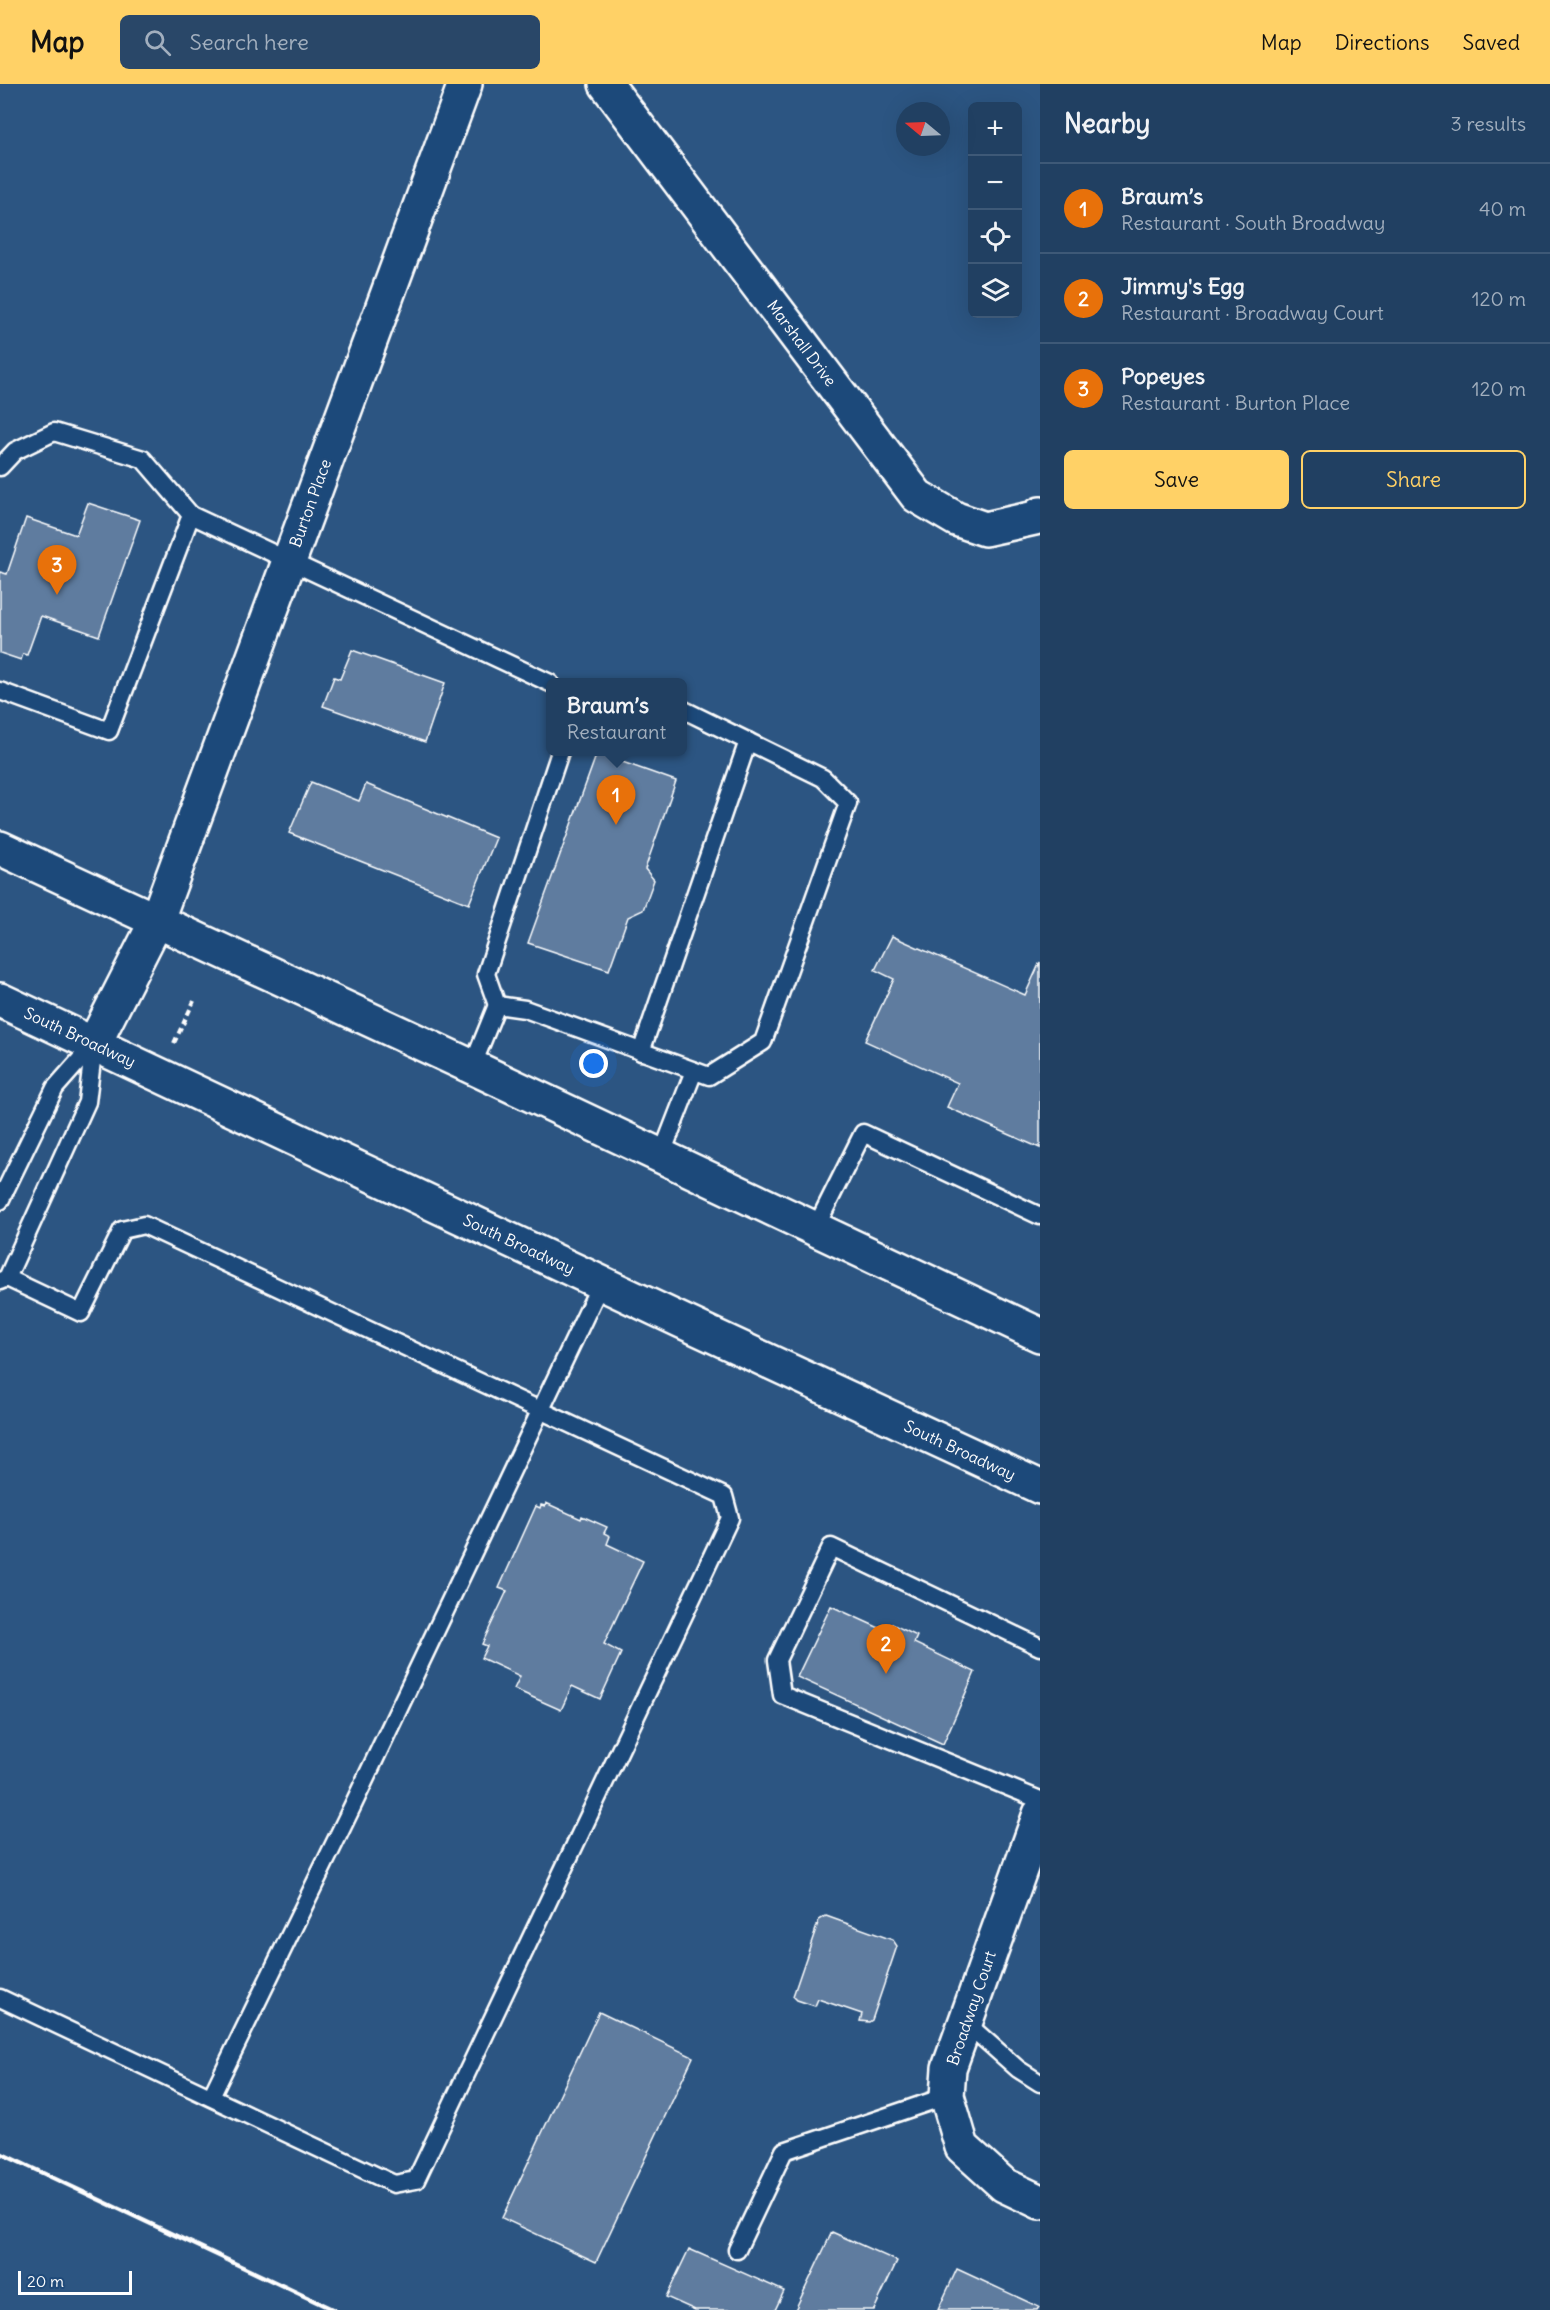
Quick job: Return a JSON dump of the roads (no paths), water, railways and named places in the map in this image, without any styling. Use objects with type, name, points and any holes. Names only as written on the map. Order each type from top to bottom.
[{"type":"main road","name":"Burton Place","points":[[94,1044],[156,922],[465,84]]},
{"type":"main road","name":"Marshall Drive","points":[[606,84],[917,496],[956,519],[985,529],[1035,518],[1040,514]]},
{"type":"main road","points":[[0,848],[472,1067],[1040,1335]]},
{"type":"main road","name":"South Broadway","points":[[0,999],[601,1283],[1040,1487]]},
{"type":"main road","name":"Broadway Court","points":[[1040,1814],[965,2022],[950,2068],[947,2096],[962,2147],[1004,2185],[1040,2202]]},
{"type":"lane","points":[[0,467],[15,451],[54,432],[143,459],[191,515],[546,681]]},
{"type":"lane","points":[[0,691],[109,731],[191,515]]},
{"type":"lane","points":[[497,1005],[525,1009],[711,1076],[763,1042],[848,805],[847,801],[823,778],[687,711]]},
{"type":"lane","points":[[641,1052],[748,741]]},
{"type":"lane","points":[[472,1067],[497,1005],[486,974],[559,756]]},
{"type":"lane","points":[[0,1201],[5,1176],[55,1088],[94,1044]]},
{"type":"lane","points":[[0,1998],[394,2184],[416,2180],[730,1518],[724,1496],[144,1225],[122,1230],[81,1313],[4,1280],[87,1102],[94,1044]]},
{"type":"lane","points":[[661,1156],[694,1071]]},
{"type":"lane","points":[[815,1229],[863,1133],[1040,1216]]},
{"type":"lane","points":[[211,2097],[354,1803],[601,1283]]},
{"type":"lane","points":[[1040,1647],[831,1547],[777,1659],[782,1695],[1040,1800]]},
{"type":"lane","points":[[965,2022],[1018,2068],[1040,2083]]},
{"type":"lane","points":[[737,2250],[784,2151],[947,2096]]},
{"type":"railway","points":[[0,2153],[334,2310]]},
{"type":"place","name":"Popeyes","points":[[57,595]]},
{"type":"place","name":"Braum’s","points":[[616,825]]},
{"type":"place","name":"Jimmy's Egg","points":[[886,1674]]}]
